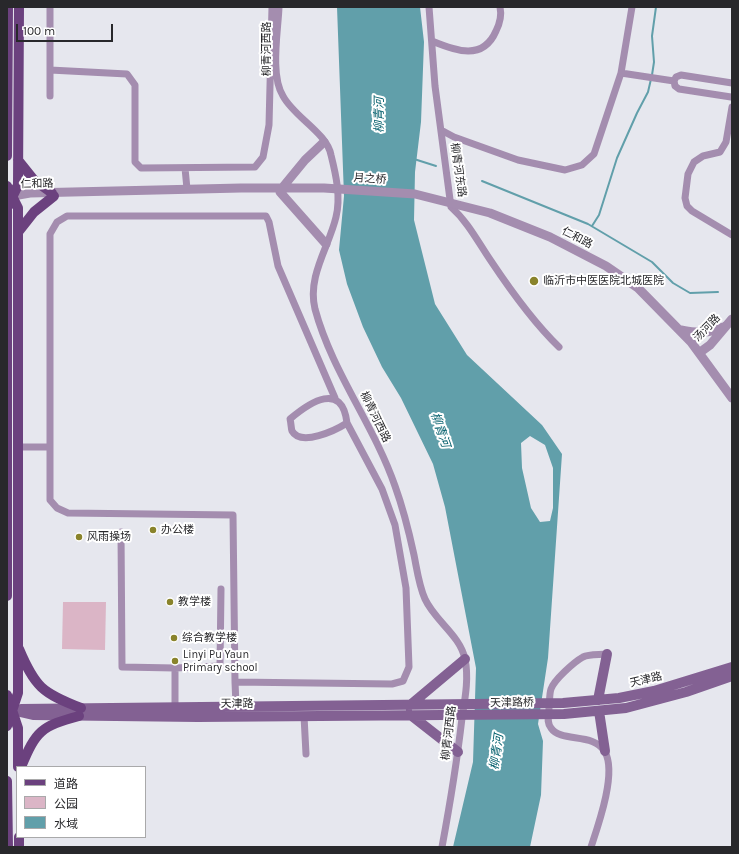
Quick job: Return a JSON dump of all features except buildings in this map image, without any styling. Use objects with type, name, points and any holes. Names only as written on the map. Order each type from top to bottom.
[{"type":"main road","points":[[7,156],[8,7]]},
{"type":"main road","points":[[9,197],[18,185],[19,7]]},
{"type":"main road","points":[[18,160],[34,180],[53,194],[34,212],[18,231]]},
{"type":"main road","points":[[7,186],[9,197],[7,208],[7,596]]},
{"type":"main road","points":[[9,197],[18,208],[19,447],[18,693],[9,710]]},
{"type":"main road","points":[[18,645],[30,674],[39,686],[58,700],[80,712]]},
{"type":"main road","points":[[598,700],[607,654]]},
{"type":"main road","points":[[409,706],[465,659]]},
{"type":"main road","name":"天津路","points":[[563,703],[598,700],[654,691],[732,667]]},
{"type":"main road","name":"天津路","points":[[564,714],[626,708],[686,692],[732,676]]},
{"type":"main road","points":[[7,695],[9,710],[7,726]]},
{"type":"main road","name":"天津路桥","points":[[462,705],[563,703]]},
{"type":"main road","name":"天津路","points":[[9,710],[33,715],[175,707],[462,705]]},
{"type":"main road","points":[[9,710],[18,728],[19,766]]},
{"type":"main road","points":[[599,711],[605,751]]},
{"type":"main road","points":[[20,766],[30,745],[38,734],[54,723],[80,712]]},
{"type":"main road","name":"天津路","points":[[80,712],[304,716],[461,716]]},
{"type":"main road","name":"天津路桥","points":[[461,716],[564,714]]},
{"type":"main road","points":[[412,716],[458,752]]},
{"type":"main road","points":[[7,781],[8,847]]},
{"type":"street","points":[[50,7],[50,96]]},
{"type":"street","points":[[50,70],[127,74],[135,85],[135,162],[141,168],[255,167],[263,157],[270,125],[272,7]]},
{"type":"street","name":"柳青河西路","points":[[279,7],[276,74],[281,95],[291,109],[324,142],[331,152],[338,194],[336,217],[316,274],[314,291],[315,307],[331,353],[395,484],[408,529],[421,590],[426,602],[459,644],[465,659],[466,688],[456,772],[442,847]]},
{"type":"street","name":"柳青河东路","points":[[429,7],[441,130],[451,205],[462,217],[495,268],[542,331],[559,347]]},
{"type":"street","points":[[432,41],[458,51],[481,49],[488,44],[496,33],[501,21],[500,7]]},
{"type":"street","points":[[441,130],[454,137],[518,160],[565,170],[582,165],[594,154],[621,73],[632,7]]},
{"type":"street","points":[[621,73],[674,81]]},
{"type":"street","points":[[674,81],[676,77],[681,75],[732,83],[728,91],[731,98]]},
{"type":"street","points":[[674,81],[675,86],[679,89],[731,98]]},
{"type":"street","points":[[732,107],[726,142],[720,152],[703,156],[694,162],[688,174],[685,198],[687,206],[692,212],[732,236]]},
{"type":"street","points":[[324,142],[305,160],[281,190],[326,244]]},
{"type":"street","points":[[185,168],[187,189]]},
{"type":"street","name":"仁和路","points":[[53,194],[187,189],[325,191]]},
{"type":"street","name":"仁和路","points":[[9,197],[30,193],[241,192],[281,190]]},
{"type":"street","name":"月之桥","points":[[325,191],[415,196]]},
{"type":"street","name":"仁和路","points":[[415,196],[489,216],[522,229],[604,269],[635,290],[714,367],[732,391]]},
{"type":"street","name":"仁和路","points":[[451,205],[490,213],[524,226],[550,237],[606,266],[638,288],[680,330],[732,398]]},
{"type":"street","points":[[235,682],[392,684],[403,680],[408,667],[406,588],[395,525],[382,489],[346,423],[343,408],[340,402],[335,398],[278,266],[266,216],[67,216],[57,222],[50,234],[50,500],[58,508],[68,513],[233,515],[235,682],[236,706]]},
{"type":"street","points":[[680,330],[698,334],[714,332],[729,322]]},
{"type":"street","name":"汤河路","points":[[699,353],[710,345],[729,322]]},
{"type":"street","points":[[335,398],[323,398],[305,406],[290,419],[292,431],[298,437],[309,438],[335,431],[346,423]]},
{"type":"street","points":[[343,408],[356,402]]},
{"type":"street","points":[[19,447],[50,446]]},
{"type":"street","points":[[121,532],[122,667],[175,668],[220,666],[221,589]]},
{"type":"street","points":[[591,847],[604,808],[607,788],[607,758],[605,751],[596,744],[585,739],[557,734],[552,730],[548,723],[550,689],[564,672],[583,657],[607,654]]},
{"type":"street","points":[[175,668],[175,707]]},
{"type":"street","points":[[304,716],[306,754]]},
{"type":"green space","points":[[63,602],[106,602],[105,650],[62,649]]},
{"type":"water","name":"柳青河","points":[[337,7],[420,7],[424,42],[421,122],[415,172],[414,220],[435,304],[467,355],[542,425],[562,454],[548,658],[538,724],[543,741],[541,795],[530,847],[453,847],[473,762],[476,668],[445,507],[433,464],[401,398],[382,367],[363,327],[347,284],[339,250],[344,196]],"holes":[[[530,436],[545,445],[553,468],[553,508],[550,521],[540,522],[531,508],[522,468],[521,443]]]},
{"type":"waterway","points":[[652,75],[654,62],[652,36],[656,7]]},
{"type":"waterway","points":[[592,226],[599,215],[617,158],[648,92],[651,79]]},
{"type":"waterway","points":[[414,159],[436,166]]},
{"type":"waterway","points":[[482,181],[588,224],[652,262],[673,283],[690,293],[718,292]]},
{"type":"place","name":"临沂市中医医院北城医院","points":[[534,281]]},
{"type":"place","name":"办公楼","points":[[153,530]]},
{"type":"place","name":"风雨操场","points":[[79,537]]},
{"type":"place","name":"教学楼","points":[[170,602]]},
{"type":"place","name":"综合教学楼","points":[[174,638]]},
{"type":"place","name":"Linyi Pu Yaun Primary school","points":[[175,661]]}]
